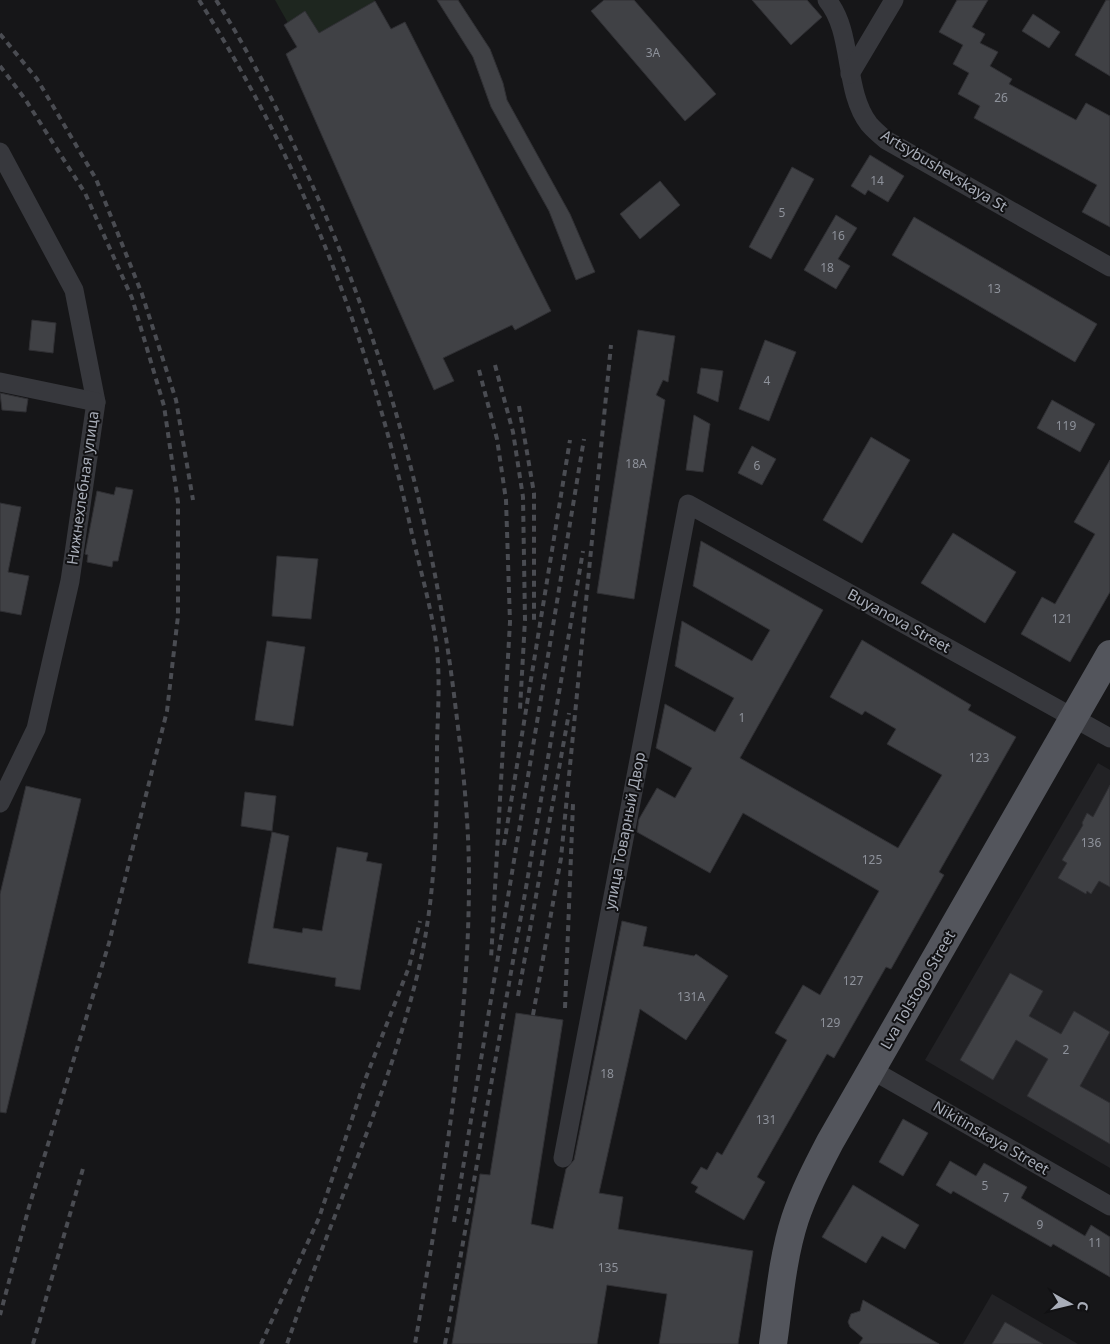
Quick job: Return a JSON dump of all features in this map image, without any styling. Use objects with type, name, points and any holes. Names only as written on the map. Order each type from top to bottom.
[{"type":"main road","name":"Lva Tolstogo Street","points":[[773,1344],[789,1240],[803,1198],[830,1142],[1110,654]]},
{"type":"street","name":"Artsybushevskaya St","points":[[827,0],[844,38],[850,74],[858,101],[868,123],[886,140],[1110,267]]},
{"type":"street","points":[[850,74],[894,0]]},
{"type":"street","name":"Нижнехлебная улица","points":[[0,152],[74,290],[96,402],[70,581],[36,729],[0,803]]},
{"type":"street","points":[[0,382],[96,402]]},
{"type":"street","name":"Buyanova Street","points":[[688,504],[1110,738]]},
{"type":"street","name":"улица Товарный Двор","points":[[563,1158],[688,504]]},
{"type":"street","name":"Nikitinskaya Street","points":[[872,1070],[1110,1206]]},
{"type":"shaded area","points":[[275,0],[375,1],[319,33],[288,23]]},
{"type":"shaded area","points":[[1098,763],[1110,770],[1110,1168],[925,1060]]},
{"type":"shaded area","points":[[992,1294],[1078,1344],[963,1344]]},
{"type":"building","points":[[437,0],[458,0],[490,49],[503,83],[507,100],[570,214],[595,272],[576,280],[549,211],[491,107],[473,57]]},
{"type":"building","points":[[604,0],[634,0],[716,94],[685,121],[591,11]]},
{"type":"building","points":[[752,0],[807,0],[822,17],[791,45]]},
{"type":"building","points":[[957,0],[988,0],[972,27],[985,34],[980,43],[998,52],[990,66],[1012,79],[1009,84],[1076,120],[1086,103],[1110,116],[1110,227],[1082,212],[1097,185],[974,118],[980,106],[958,94],[969,73],[953,64],[963,45],[939,32]]},
{"type":"building","points":[[1106,0],[1110,0],[1110,76],[1075,55]]},
{"type":"building","points":[[375,1],[391,29],[405,22],[551,311],[515,330],[512,325],[443,358],[454,381],[434,390],[286,54],[297,47],[284,25],[305,11],[319,33]]},
{"type":"building","points":[[1033,14],[1060,32],[1049,48],[1022,31]]},
{"type":"building","points":[[870,155],[904,176],[888,202],[868,190],[865,195],[851,186]]},
{"type":"building","points":[[792,167],[814,179],[771,259],[749,247]]},
{"type":"building","points":[[660,181],[680,205],[640,239],[620,214]]},
{"type":"building","points":[[836,215],[857,228],[838,259],[850,266],[836,289],[804,270]]},
{"type":"building","points":[[914,217],[1097,324],[1075,362],[892,255]]},
{"type":"building","points":[[32,320],[56,323],[53,353],[29,350]]},
{"type":"building","points":[[638,330],[675,336],[668,382],[663,380],[656,395],[665,400],[634,599],[597,593]]},
{"type":"building","points":[[765,340],[796,352],[769,421],[739,409]]},
{"type":"building","points":[[701,368],[723,371],[718,402],[697,393]]},
{"type":"building","points":[[0,393],[28,399],[26,412],[2,410]]},
{"type":"building","points":[[1052,400],[1095,424],[1080,452],[1037,428]]},
{"type":"building","points":[[694,415],[710,424],[703,472],[686,470]]},
{"type":"building","points":[[871,437],[910,460],[862,543],[823,520]]},
{"type":"building","points":[[752,446],[776,459],[762,485],[738,473]]},
{"type":"building","points":[[1110,460],[1110,592],[1070,662],[1021,634],[1042,597],[1055,604],[1095,534],[1074,522]]},
{"type":"building","points":[[116,487],[133,490],[118,561],[113,561],[112,567],[87,562],[88,555],[85,554],[97,491],[114,495]]},
{"type":"building","points":[[0,503],[21,507],[8,572],[29,576],[21,615],[0,611]]},
{"type":"building","points":[[953,533],[1016,572],[985,623],[921,583]]},
{"type":"building","points":[[701,541],[823,610],[740,758],[898,848],[942,775],[887,744],[896,729],[865,711],[862,715],[830,697],[862,640],[971,705],[968,710],[1016,737],[939,872],[944,875],[891,969],[886,967],[834,1058],[827,1054],[757,1177],[765,1182],[744,1220],[695,1192],[698,1187],[691,1183],[701,1167],[707,1170],[717,1152],[722,1155],[787,1040],[775,1033],[803,985],[820,995],[879,891],[743,813],[710,873],[637,832],[639,819],[657,788],[675,798],[692,768],[656,748],[665,704],[715,732],[734,698],[675,666],[682,621],[752,661],[770,630],[693,586]]},
{"type":"building","points":[[277,556],[318,559],[311,619],[272,616]]},
{"type":"building","points":[[267,641],[305,647],[293,726],[255,720]]},
{"type":"building","points":[[1110,785],[1110,887],[1099,881],[1091,894],[1087,891],[1086,894],[1058,878],[1067,863],[1062,860],[1083,825],[1082,823],[1087,813],[1093,817]]},
{"type":"building","points":[[26,786],[81,799],[6,1113],[0,1112],[0,894]]},
{"type":"building","points":[[245,792],[276,796],[272,831],[241,826]]},
{"type":"building","points":[[272,832],[289,836],[273,928],[302,933],[303,928],[322,931],[337,847],[368,853],[366,861],[382,864],[360,990],[335,986],[336,978],[248,963]]},
{"type":"building","points":[[622,921],[647,927],[643,946],[694,956],[696,954],[728,976],[686,1040],[640,1009],[599,1193],[623,1197],[618,1229],[753,1251],[738,1344],[659,1344],[667,1294],[607,1285],[597,1344],[452,1344],[480,1174],[490,1175],[516,1013],[563,1020],[531,1224],[553,1229],[566,1169],[574,1160]]},
{"type":"building","points":[[1010,973],[1043,991],[1029,1016],[1061,1034],[1074,1011],[1110,1032],[1080,1086],[1110,1103],[1110,1144],[1027,1096],[1048,1059],[1016,1040],[993,1080],[960,1060]]},
{"type":"building","points":[[903,1119],[928,1133],[903,1176],[879,1162]]},
{"type":"building","points":[[950,1161],[976,1176],[984,1163],[1027,1187],[1021,1198],[1085,1236],[1091,1225],[1110,1237],[1110,1277],[1053,1244],[1051,1247],[953,1191],[951,1194],[936,1185]]},
{"type":"building","points":[[853,1185],[919,1225],[905,1249],[882,1236],[866,1263],[822,1237]]},
{"type":"building","points":[[863,1300],[939,1344],[859,1344],[863,1338],[850,1327],[848,1322],[851,1314],[860,1311]]},
{"type":"building","points":[[1005,1322],[1043,1344],[992,1344]]},
{"type":"railway","points":[[199,0],[236,62],[270,125],[328,253],[352,319],[374,386],[393,455],[429,603],[438,661],[437,799],[434,856],[429,912],[419,968],[406,1016],[375,1111],[287,1344]]},
{"type":"railway","points":[[216,0],[252,61],[284,124],[333,232],[358,299],[402,433],[434,571],[446,641],[459,732],[467,815],[469,857],[468,937],[459,1054],[452,1112],[415,1344]]},
{"type":"railway","points":[[0,34],[37,79],[96,179],[142,294],[176,400],[193,500]]},
{"type":"railway","points":[[0,66],[25,99],[85,193],[132,298],[164,406],[178,502],[178,616],[167,711],[109,943],[29,1207],[0,1315]]},
{"type":"railway","points":[[533,1015],[561,858],[611,345]]},
{"type":"railway","points":[[495,365],[513,432],[523,497],[525,620],[520,709]]},
{"type":"railway","points":[[479,370],[497,439],[506,500],[510,622],[491,959]]},
{"type":"railway","points":[[519,406],[534,493],[534,622]]},
{"type":"railway","points":[[454,1222],[584,439]]},
{"type":"railway","points":[[504,845],[570,440]]},
{"type":"railway","points":[[445,1344],[527,882],[583,551]]},
{"type":"railway","points":[[518,996],[569,713]]},
{"type":"railway","points":[[565,1008],[573,804]]},
{"type":"railway","points":[[261,1344],[319,1218],[365,1080],[409,967],[420,921]]},
{"type":"railway","points":[[33,1344],[84,1165]]}]
